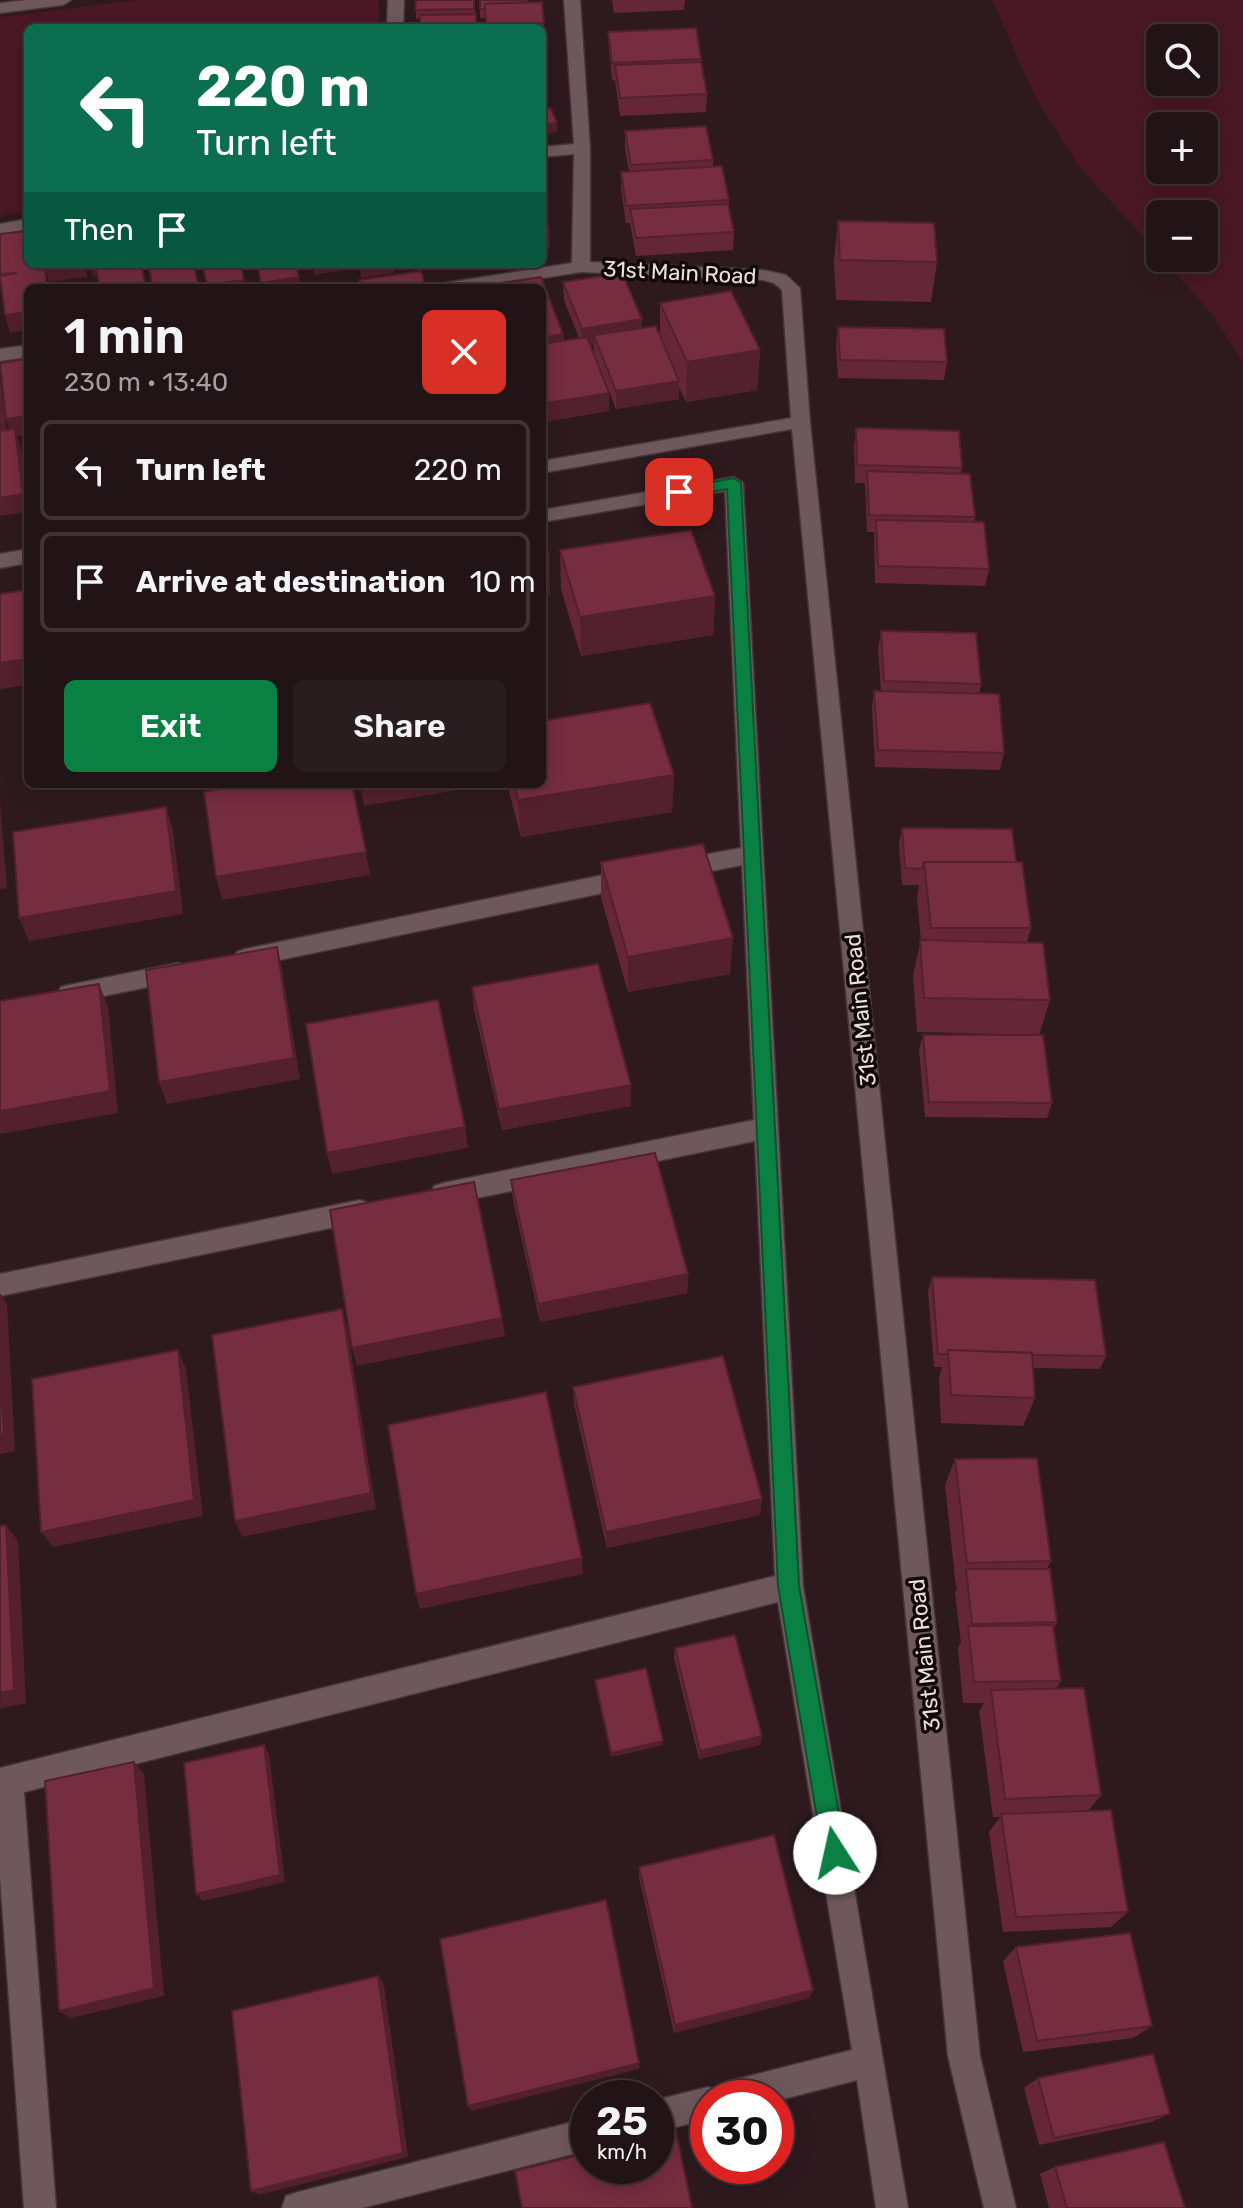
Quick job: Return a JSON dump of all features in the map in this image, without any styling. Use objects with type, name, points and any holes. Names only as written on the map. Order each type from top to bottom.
[{"type":"street","points":[[0,8],[63,0]]},
{"type":"street","points":[[395,24],[396,0]]},
{"type":"street","name":"31st Main Road","points":[[572,0],[582,148],[581,267],[763,275],[780,279],[791,288],[801,422],[964,2056],[1000,2208]]},
{"type":"street","points":[[546,152],[582,148]]},
{"type":"street","points":[[0,229],[24,225]]},
{"type":"street","points":[[471,284],[581,267]]},
{"type":"street","points":[[0,355],[24,352]]},
{"type":"street","points":[[546,466],[801,422]]},
{"type":"street","points":[[546,515],[734,483],[789,1586],[892,2208]]},
{"type":"street","points":[[0,561],[24,557]]},
{"type":"street","points":[[230,961],[753,854]]},
{"type":"street","points":[[46,999],[200,967]]},
{"type":"street","points":[[422,1199],[766,1128]]},
{"type":"street","points":[[0,1285],[391,1205]]},
{"type":"street","points":[[40,2208],[4,1782],[789,1586]]},
{"type":"street","points":[[794,2081],[870,2061]]},
{"type":"street","points":[[298,2208],[570,2139]]},
{"type":"shaded area","points":[[138,0],[379,0],[379,24],[24,24],[24,212],[0,216],[0,17]]},
{"type":"shaded area","points":[[992,0],[1243,0],[1243,362],[1213,315],[1175,272],[1218,272],[1218,200],[1146,200],[1146,240],[1078,165],[1035,96]]},
{"type":"building","points":[[416,0],[474,0],[474,9],[415,10]]},
{"type":"building","points":[[480,0],[527,2],[485,4],[485,9],[480,9]]},
{"type":"building","points":[[542,2],[544,23],[486,24],[485,4]]},
{"type":"building","points":[[476,14],[476,24],[420,24],[420,15]]},
{"type":"building","points":[[696,28],[701,59],[612,63],[608,32]]},
{"type":"building","points":[[701,62],[707,94],[620,98],[615,65]]},
{"type":"building","points":[[551,108],[557,123],[546,124],[546,109]]},
{"type":"building","points":[[706,126],[713,160],[631,165],[625,131]]},
{"type":"building","points":[[722,166],[729,200],[626,206],[621,172]]},
{"type":"building","points":[[728,204],[734,232],[636,238],[630,209]]},
{"type":"building","points":[[838,221],[934,223],[937,262],[840,260]]},
{"type":"building","points":[[24,231],[24,268],[45,269],[47,284],[24,284],[24,313],[5,315],[0,276],[17,273],[0,274],[0,234]]},
{"type":"building","points":[[96,268],[142,268],[145,284],[99,284]]},
{"type":"building","points":[[149,268],[195,268],[198,284],[152,284]]},
{"type":"building","points":[[203,268],[242,268],[244,280],[207,284]]},
{"type":"building","points":[[258,268],[297,268],[299,277],[261,283]]},
{"type":"building","points":[[421,271],[425,284],[360,284],[359,280]]},
{"type":"building","points":[[622,273],[642,319],[582,329],[563,282]]},
{"type":"building","points":[[541,277],[544,284],[494,284]]},
{"type":"building","points":[[546,290],[563,334],[546,337]]},
{"type":"building","points":[[731,291],[760,350],[687,362],[660,303]]},
{"type":"building","points":[[656,326],[679,381],[616,391],[594,335]]},
{"type":"building","points":[[838,327],[944,329],[947,362],[840,360]]},
{"type":"building","points":[[587,337],[609,393],[546,403],[546,343]]},
{"type":"building","points":[[24,360],[24,417],[6,419],[0,363]]},
{"type":"building","points":[[856,428],[959,431],[962,468],[857,465]]},
{"type":"building","points":[[15,429],[23,494],[0,498],[0,431]]},
{"type":"building","points":[[867,471],[970,474],[975,517],[869,515]]},
{"type":"building","points":[[876,520],[984,522],[989,569],[878,566]]},
{"type":"building","points":[[691,530],[715,596],[580,617],[560,550]]},
{"type":"building","points":[[24,591],[24,660],[0,663],[0,594]]},
{"type":"building","points":[[881,631],[976,633],[981,684],[884,681]]},
{"type":"building","points":[[874,691],[999,694],[1004,753],[878,750]]},
{"type":"building","points":[[650,703],[674,775],[518,800],[515,788],[546,788],[546,720]]},
{"type":"building","points":[[227,788],[353,788],[366,852],[216,877],[204,792]]},
{"type":"building","points":[[166,807],[176,891],[19,918],[13,832]]},
{"type":"building","points":[[902,828],[1012,829],[1016,862],[924,862],[922,869],[905,868]]},
{"type":"building","points":[[703,844],[733,938],[628,957],[601,862]]},
{"type":"building","points":[[924,862],[1022,862],[1031,928],[931,928]]},
{"type":"building","points":[[920,940],[1043,943],[1050,1000],[924,998]]},
{"type":"building","points":[[277,947],[294,1058],[159,1082],[146,970]]},
{"type":"building","points":[[598,964],[631,1085],[499,1109],[472,987]]},
{"type":"building","points":[[99,984],[110,1091],[0,1111],[0,1001]]},
{"type":"building","points":[[438,1000],[465,1127],[327,1153],[306,1024]]},
{"type":"building","points":[[923,1035],[1043,1035],[1052,1103],[929,1102]]},
{"type":"building","points":[[655,1153],[688,1274],[538,1304],[511,1180]]},
{"type":"building","points":[[474,1182],[502,1318],[352,1348],[330,1210]]},
{"type":"building","points":[[932,1277],[1095,1280],[1106,1356],[948,1350],[947,1354],[938,1354]]},
{"type":"building","points":[[342,1309],[371,1493],[235,1521],[212,1335]]},
{"type":"building","points":[[178,1350],[194,1500],[41,1532],[32,1379]]},
{"type":"building","points":[[948,1350],[1032,1353],[1035,1398],[951,1395]]},
{"type":"building","points":[[723,1356],[762,1499],[606,1532],[573,1387]]},
{"type":"building","points":[[0,1368],[4,1434],[0,1434]]},
{"type":"building","points":[[546,1392],[582,1558],[416,1594],[388,1425]]},
{"type":"building","points":[[1037,1458],[1051,1561],[967,1563],[955,1459]]},
{"type":"building","points":[[6,1525],[14,1690],[0,1693],[0,1526]]},
{"type":"building","points":[[966,1569],[1050,1569],[1057,1622],[972,1624]]},
{"type":"building","points":[[1053,1625],[1061,1681],[974,1682],[968,1626]]},
{"type":"building","points":[[735,1635],[762,1736],[700,1751],[675,1648]]},
{"type":"building","points":[[646,1668],[663,1741],[611,1753],[595,1680]]},
{"type":"building","points":[[1084,1688],[1101,1795],[1005,1799],[991,1690]]},
{"type":"building","points":[[264,1745],[280,1875],[196,1894],[184,1763]]},
{"type":"building","points":[[134,1762],[154,1988],[59,2011],[45,1781]]},
{"type":"building","points":[[1111,1810],[1128,1912],[1016,1917],[1001,1814]]},
{"type":"building","points":[[774,1835],[813,1990],[675,2025],[639,1867]]},
{"type":"building","points":[[606,1900],[639,2063],[468,2106],[440,1939]]},
{"type":"building","points":[[1130,1933],[1152,2026],[1037,2041],[1016,1947]]},
{"type":"building","points":[[378,1976],[403,2153],[251,2191],[232,2011]]},
{"type":"building","points":[[1153,2054],[1170,2114],[1054,2138],[1038,2078]]},
{"type":"building","points":[[674,2132],[692,2208],[522,2208],[515,2171],[570,2157],[570,2184],[674,2184]]},
{"type":"building","points":[[1164,2142],[1185,2208],[1067,2208],[1055,2167]]},
{"type":"route","points":[[679,492],[734,483],[789,1586],[835,1853]]}]
